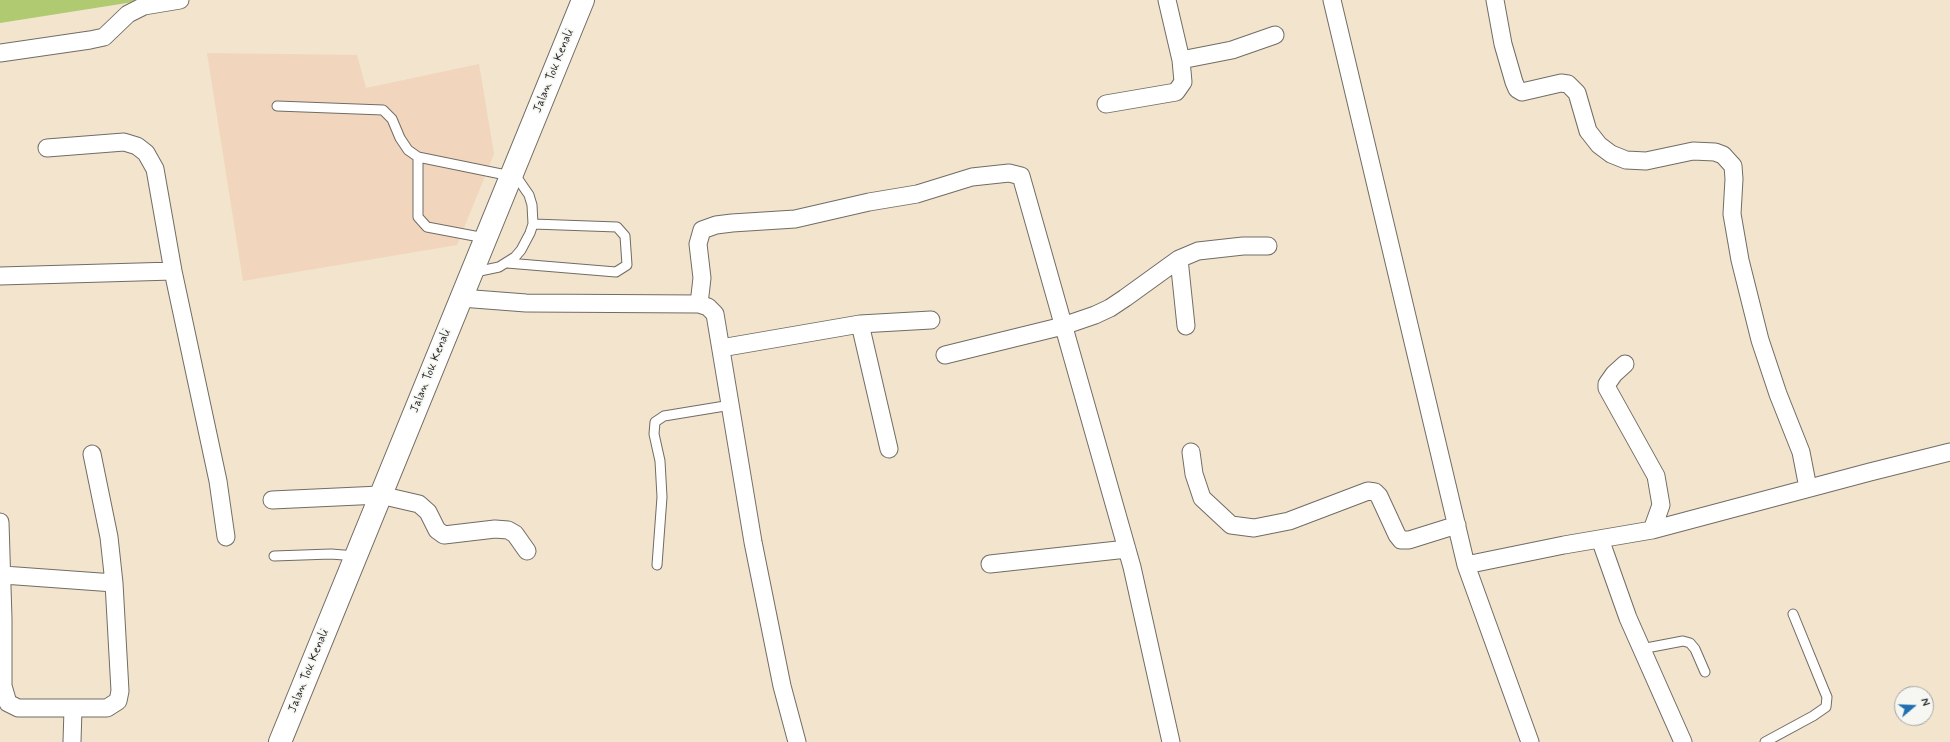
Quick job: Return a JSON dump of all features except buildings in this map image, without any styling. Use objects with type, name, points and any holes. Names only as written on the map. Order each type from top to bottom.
[{"type":"main road","name":"Jalan Tok Kenali","points":[[280,742],[583,0]]},
{"type":"street","points":[[0,53],[104,37],[128,14],[144,6],[180,0]]},
{"type":"street","points":[[1106,104],[1176,92],[1183,82],[1181,60],[1167,0]]},
{"type":"street","points":[[1332,0],[1466,565],[1530,742]]},
{"type":"street","points":[[1495,0],[1503,44],[1517,89],[1522,92],[1561,83],[1568,84],[1577,93],[1588,131],[1598,145],[1612,154],[1626,160],[1646,161],[1693,150],[1715,152],[1723,155],[1733,166],[1734,179],[1732,214],[1740,260],[1760,340],[1778,394],[1802,452],[1808,488]]},
{"type":"street","points":[[1181,60],[1232,50],[1275,35]]},
{"type":"street","points":[[47,148],[124,142],[137,146],[146,153],[155,169],[173,271],[218,481],[226,537]]},
{"type":"street","points":[[699,304],[702,278],[698,244],[702,230],[716,225],[732,223],[795,219],[870,202],[917,194],[972,177],[1009,172],[1021,176],[1127,549],[1171,742]]},
{"type":"street","points":[[945,355],[1063,326],[1110,308],[1179,259],[1198,252],[1219,248],[1268,246]]},
{"type":"street","points":[[1179,259],[1186,326]]},
{"type":"street","points":[[0,276],[173,271]]},
{"type":"street","points":[[461,298],[526,303],[699,304],[708,307],[715,314],[756,557],[782,686],[797,742]]},
{"type":"street","points":[[721,348],[860,324],[932,320]]},
{"type":"street","points":[[860,324],[889,449]]},
{"type":"street","points":[[1625,364],[1614,374],[1607,384],[1607,388],[1656,476],[1661,505],[1652,530]]},
{"type":"street","points":[[1191,452],[1194,474],[1202,498],[1231,525],[1254,528],[1289,521],[1368,491],[1374,492],[1379,496],[1397,535],[1401,540],[1409,540],[1457,525]]},
{"type":"street","points":[[1466,565],[1652,530],[1950,452]]},
{"type":"street","points":[[0,522],[3,686],[8,703],[18,708],[107,708],[118,701],[120,691],[114,583],[109,536],[92,454]]},
{"type":"street","points":[[272,500],[380,496],[419,504],[428,512],[437,530],[444,535],[495,529],[508,530],[515,534],[527,551]]},
{"type":"street","points":[[1600,539],[1620,598],[1683,742]]},
{"type":"street","points":[[990,564],[1127,549]]},
{"type":"street","points":[[2,576],[114,583]]},
{"type":"street","points":[[72,742],[73,709]]},
{"type":"lane","points":[[277,106],[383,110],[392,119],[400,138],[408,150],[418,157],[511,176],[518,179],[529,195],[533,214],[533,224],[527,242],[515,257],[507,263],[490,270],[480,271],[473,268]]},
{"type":"lane","points":[[418,157],[418,217],[427,227],[486,238]]},
{"type":"lane","points":[[507,263],[616,272],[627,265],[625,236],[617,227],[533,224]]},
{"type":"lane","points":[[657,565],[662,497],[660,461],[654,434],[655,422],[664,416],[731,405]]},
{"type":"lane","points":[[274,556],[331,554],[356,556]]},
{"type":"lane","points":[[1765,742],[1813,716],[1826,707],[1826,693],[1793,614]]},
{"type":"lane","points":[[1642,649],[1683,641],[1690,643],[1695,649],[1705,672]]},
{"type":"shaded area","points":[[207,53],[357,55],[366,88],[479,64],[494,154],[457,245],[243,281]]},
{"type":"green space","points":[[0,0],[146,0],[0,23]]}]
